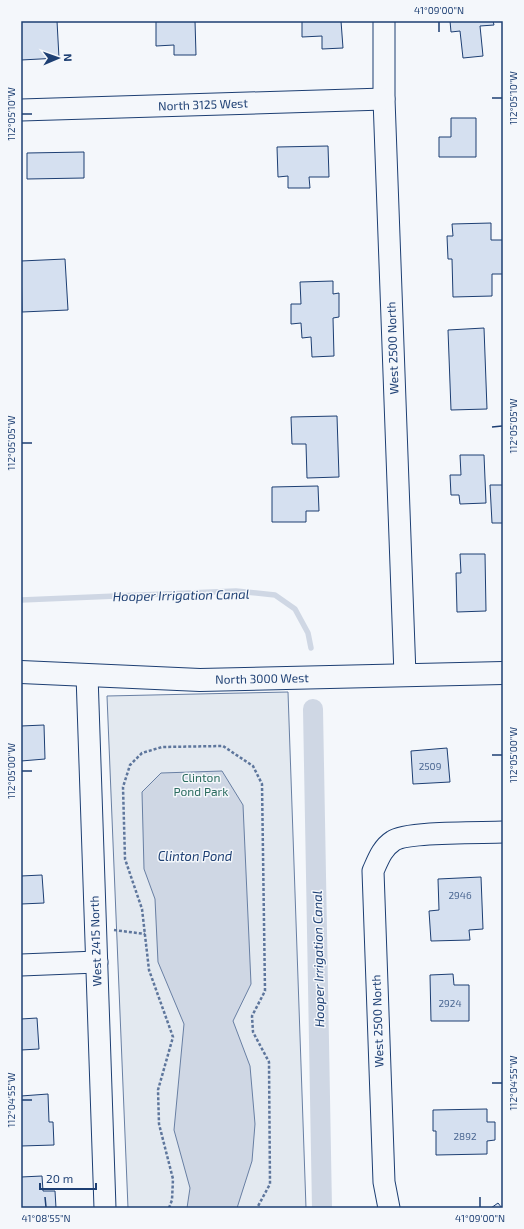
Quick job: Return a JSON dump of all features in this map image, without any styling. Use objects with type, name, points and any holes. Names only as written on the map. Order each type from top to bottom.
[{"type":"main road","name":"North 3000 West","points":[[21,672],[200,680],[503,673]]},
{"type":"street","name":"West 2500 North","points":[[384,21],[384,99],[405,675]]},
{"type":"street","name":"North 3125 West","points":[[21,110],[384,99]]},
{"type":"street","name":"West 2415 North","points":[[87,675],[105,1208]]},
{"type":"street","name":"West 2500 North","points":[[389,1208],[384,1182],[373,871],[382,851],[394,840],[413,835],[503,832]]},
{"type":"street","points":[[21,965],[97,962]]},
{"type":"path","points":[[169,1208],[172,1200],[173,1179],[159,1124],[158,1090],[173,1037],[149,970],[142,909],[125,859],[123,787],[130,765],[142,753],[162,747],[223,746],[253,766],[262,784],[265,992],[252,1016],[253,1032],[269,1062],[270,1184],[257,1208]]},
{"type":"path","points":[[96,927],[145,934]]},
{"type":"green space","name":"Clinton Pond Park","points":[[288,692],[306,1208],[128,1208],[107,696]]},
{"type":"water","name":"Clinton Pond","points":[[222,771],[243,805],[251,984],[233,1021],[250,1066],[255,1124],[252,1161],[237,1208],[187,1208],[190,1188],[174,1130],[184,1024],[158,962],[155,899],[144,869],[142,792],[161,773]]},
{"type":"building","points":[[21,21],[57,21],[59,58],[21,60]]},
{"type":"building","points":[[156,21],[195,21],[196,55],[174,55],[174,45],[156,46]]},
{"type":"building","points":[[302,21],[341,21],[343,48],[322,49],[322,36],[302,37]]},
{"type":"building","points":[[450,21],[493,21],[494,25],[480,26],[483,56],[463,58],[460,31],[451,32]]},
{"type":"building","points":[[451,118],[476,118],[476,157],[439,157],[439,137],[451,137]]},
{"type":"building","points":[[328,146],[329,177],[309,177],[310,188],[288,188],[288,176],[278,177],[277,147]]},
{"type":"building","points":[[84,152],[84,178],[27,179],[27,153]]},
{"type":"building","points":[[491,223],[491,240],[503,240],[503,274],[492,274],[492,296],[453,297],[452,259],[448,259],[447,236],[453,236],[452,224]]},
{"type":"building","points":[[65,259],[68,310],[22,312],[21,261]]},
{"type":"building","points":[[333,281],[333,294],[339,293],[339,317],[333,318],[334,356],[312,357],[311,337],[302,338],[301,323],[291,324],[291,304],[301,304],[300,282]]},
{"type":"building","points":[[484,328],[487,409],[451,410],[448,330]]},
{"type":"building","points":[[337,416],[339,477],[307,478],[306,444],[292,444],[291,417]]},
{"type":"building","points":[[460,455],[484,455],[486,503],[460,504],[459,495],[451,495],[450,475],[461,475]]},
{"type":"building","points":[[490,485],[503,485],[503,523],[492,523]]},
{"type":"building","points":[[318,486],[319,511],[306,511],[306,522],[272,522],[272,487]]},
{"type":"building","points":[[460,554],[485,554],[486,611],[457,612],[456,573],[461,573]]},
{"type":"building","points":[[44,725],[45,759],[21,761],[21,726]]},
{"type":"building","points":[[447,748],[450,782],[413,784],[411,751]]},
{"type":"building","points":[[42,875],[44,903],[21,904],[21,876]]},
{"type":"building","points":[[481,877],[483,929],[469,930],[470,940],[431,941],[429,911],[439,910],[438,879]]},
{"type":"building","points":[[453,974],[454,985],[469,985],[469,1021],[431,1021],[430,975]]},
{"type":"building","points":[[37,1018],[39,1049],[21,1050],[21,1019]]},
{"type":"building","points":[[48,1094],[49,1122],[53,1122],[54,1145],[21,1146],[21,1096]]},
{"type":"building","points":[[487,1109],[487,1122],[495,1122],[495,1140],[487,1141],[487,1154],[436,1155],[436,1131],[433,1131],[433,1110]]},
{"type":"building","points":[[42,1176],[43,1191],[55,1191],[56,1208],[21,1208],[21,1177]]},
{"type":"building","points":[[498,1203],[502,1208],[491,1208]]},
{"type":"waterway","name":"Hooper Irrigation Canal","points":[[21,600],[236,591],[275,595],[295,609],[308,633],[311,648]]},
{"type":"waterway","name":"Hooper Irrigation Canal","points":[[313,709],[322,1208]]}]
